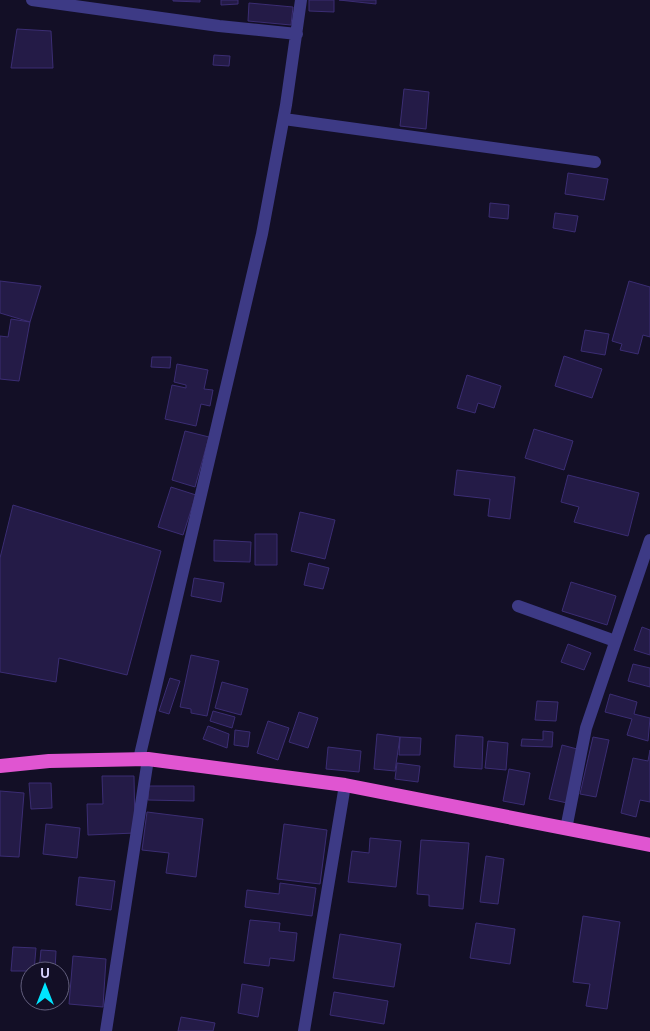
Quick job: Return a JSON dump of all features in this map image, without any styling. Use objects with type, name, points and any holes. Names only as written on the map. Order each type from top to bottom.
[{"type":"highway","points":[[0,766],[49,761],[144,759],[345,785],[650,845]]},
{"type":"street","points":[[32,0],[219,26],[296,34]]},
{"type":"street","points":[[106,1031],[144,759],[262,234],[284,119],[301,0]]},
{"type":"street","points":[[284,119],[595,162]]},
{"type":"street","points":[[566,829],[586,728],[650,540]]},
{"type":"street","points":[[518,606],[615,641]]},
{"type":"street","points":[[304,1031],[345,785]]},
{"type":"building","points":[[200,0],[200,2],[173,1]]},
{"type":"building","points":[[221,0],[238,0],[238,4],[221,5]]},
{"type":"building","points":[[309,0],[334,0],[334,12],[309,11]]},
{"type":"building","points":[[339,0],[376,0],[376,4]]},
{"type":"building","points":[[249,3],[293,7],[291,25],[248,21]]},
{"type":"building","points":[[17,29],[51,31],[53,68],[11,68]]},
{"type":"building","points":[[214,55],[230,56],[229,66],[213,65]]},
{"type":"building","points":[[404,89],[429,92],[426,129],[400,126]]},
{"type":"building","points":[[568,173],[608,179],[604,200],[565,194]]},
{"type":"building","points":[[490,203],[509,205],[508,219],[489,217]]},
{"type":"building","points":[[555,213],[578,216],[575,232],[553,228]]},
{"type":"building","points":[[0,281],[41,286],[30,322],[0,313]]},
{"type":"building","points":[[629,281],[650,287],[650,337],[643,335],[638,354],[620,350],[622,344],[612,341]]},
{"type":"building","points":[[11,319],[30,322],[19,381],[0,379],[0,336],[8,337]]},
{"type":"building","points":[[585,330],[609,334],[605,355],[581,351]]},
{"type":"building","points":[[564,356],[602,369],[592,398],[555,386]]},
{"type":"building","points":[[152,357],[171,357],[170,368],[151,367]]},
{"type":"building","points":[[177,364],[208,370],[204,389],[213,390],[210,406],[201,404],[196,426],[165,419],[172,385],[186,388],[186,385],[174,382]]},
{"type":"building","points":[[467,375],[501,386],[494,408],[478,403],[475,413],[457,408]]},
{"type":"building","points":[[534,429],[573,441],[564,470],[525,458]]},
{"type":"building","points":[[185,431],[209,437],[195,487],[172,480]]},
{"type":"building","points":[[457,470],[515,477],[510,519],[488,516],[490,499],[454,495]]},
{"type":"building","points":[[568,475],[639,493],[628,536],[574,522],[579,507],[561,502]]},
{"type":"building","points":[[171,487],[196,495],[183,535],[158,527]]},
{"type":"building","points":[[13,505],[161,551],[127,675],[59,658],[56,682],[0,672],[0,558]]},
{"type":"building","points":[[300,512],[335,520],[325,559],[291,551]]},
{"type":"building","points":[[255,534],[277,534],[277,565],[255,565]]},
{"type":"building","points":[[214,540],[251,542],[250,562],[214,561]]},
{"type":"building","points":[[309,563],[329,568],[323,589],[304,585]]},
{"type":"building","points":[[194,578],[224,583],[221,602],[191,596]]},
{"type":"building","points":[[571,582],[616,596],[607,625],[562,611]]},
{"type":"building","points":[[642,627],[650,630],[650,655],[634,650]]},
{"type":"building","points":[[568,644],[591,653],[584,670],[561,662]]},
{"type":"building","points":[[191,655],[219,661],[207,716],[191,713],[191,709],[180,707]]},
{"type":"building","points":[[633,664],[650,668],[650,687],[628,681]]},
{"type":"building","points":[[170,678],[180,681],[169,714],[159,711]]},
{"type":"building","points":[[222,682],[248,689],[241,715],[215,708]]},
{"type":"building","points":[[610,694],[637,702],[634,714],[650,718],[648,741],[627,735],[632,719],[605,712]]},
{"type":"building","points":[[537,701],[558,702],[556,721],[535,720]]},
{"type":"building","points":[[213,711],[235,717],[232,728],[210,721]]},
{"type":"building","points":[[299,712],[318,718],[308,748],[289,742]]},
{"type":"building","points":[[268,721],[289,728],[278,760],[257,753]]},
{"type":"building","points":[[208,726],[229,734],[227,748],[203,739]]},
{"type":"building","points":[[235,730],[250,732],[248,747],[234,745]]},
{"type":"building","points":[[543,731],[553,732],[552,747],[521,746],[522,739],[543,740]]},
{"type":"building","points":[[377,734],[400,737],[395,771],[374,769]]},
{"type":"building","points":[[456,735],[483,737],[482,769],[454,767]]},
{"type":"building","points":[[400,737],[421,738],[420,755],[399,755]]},
{"type":"building","points":[[593,737],[609,740],[596,797],[580,794]]},
{"type":"building","points":[[488,741],[508,743],[506,770],[485,768]]},
{"type":"building","points":[[562,745],[581,750],[567,803],[549,799]]},
{"type":"building","points":[[328,747],[361,751],[359,772],[326,769]]},
{"type":"building","points":[[650,750],[650,802],[640,800],[636,817],[621,813],[633,758],[648,761]]},
{"type":"building","points":[[397,763],[420,766],[418,782],[395,779]]},
{"type":"building","points":[[509,769],[530,773],[524,805],[503,801]]},
{"type":"building","points":[[102,776],[134,776],[135,833],[88,835],[87,804],[103,804]]},
{"type":"building","points":[[29,783],[51,783],[52,808],[31,809]]},
{"type":"building","points":[[149,786],[194,786],[194,801],[148,800]]},
{"type":"building","points":[[0,791],[24,793],[19,857],[0,856]]},
{"type":"building","points":[[147,812],[203,819],[196,877],[166,873],[169,853],[142,850]]},
{"type":"building","points":[[46,824],[80,828],[77,858],[43,854]]},
{"type":"building","points":[[284,824],[327,830],[320,884],[277,879]]},
{"type":"building","points":[[370,838],[401,841],[396,887],[348,882],[352,851],[369,853]]},
{"type":"building","points":[[421,840],[469,843],[463,909],[429,906],[429,895],[417,894]]},
{"type":"building","points":[[486,856],[504,859],[498,904],[480,902]]},
{"type":"building","points":[[79,877],[115,881],[111,910],[76,905]]},
{"type":"building","points":[[280,883],[316,888],[312,916],[245,907],[247,890],[279,894]]},
{"type":"building","points":[[583,916],[620,922],[607,1009],[586,1006],[590,984],[573,982]]},
{"type":"building","points":[[250,920],[280,923],[279,931],[297,933],[294,961],[270,958],[269,966],[244,963]]},
{"type":"building","points":[[476,923],[515,929],[510,964],[470,958]]},
{"type":"building","points":[[340,934],[401,944],[394,987],[333,978]]},
{"type":"building","points":[[13,947],[36,948],[35,961],[20,961],[20,971],[11,971]]},
{"type":"building","points":[[41,950],[56,951],[56,961],[40,961]]},
{"type":"building","points":[[73,956],[106,959],[103,1007],[70,1004]]},
{"type":"building","points":[[242,984],[263,988],[258,1017],[238,1013]]},
{"type":"building","points":[[334,992],[388,1001],[384,1024],[330,1015]]},
{"type":"building","points":[[181,1017],[215,1023],[213,1031],[178,1031]]}]
